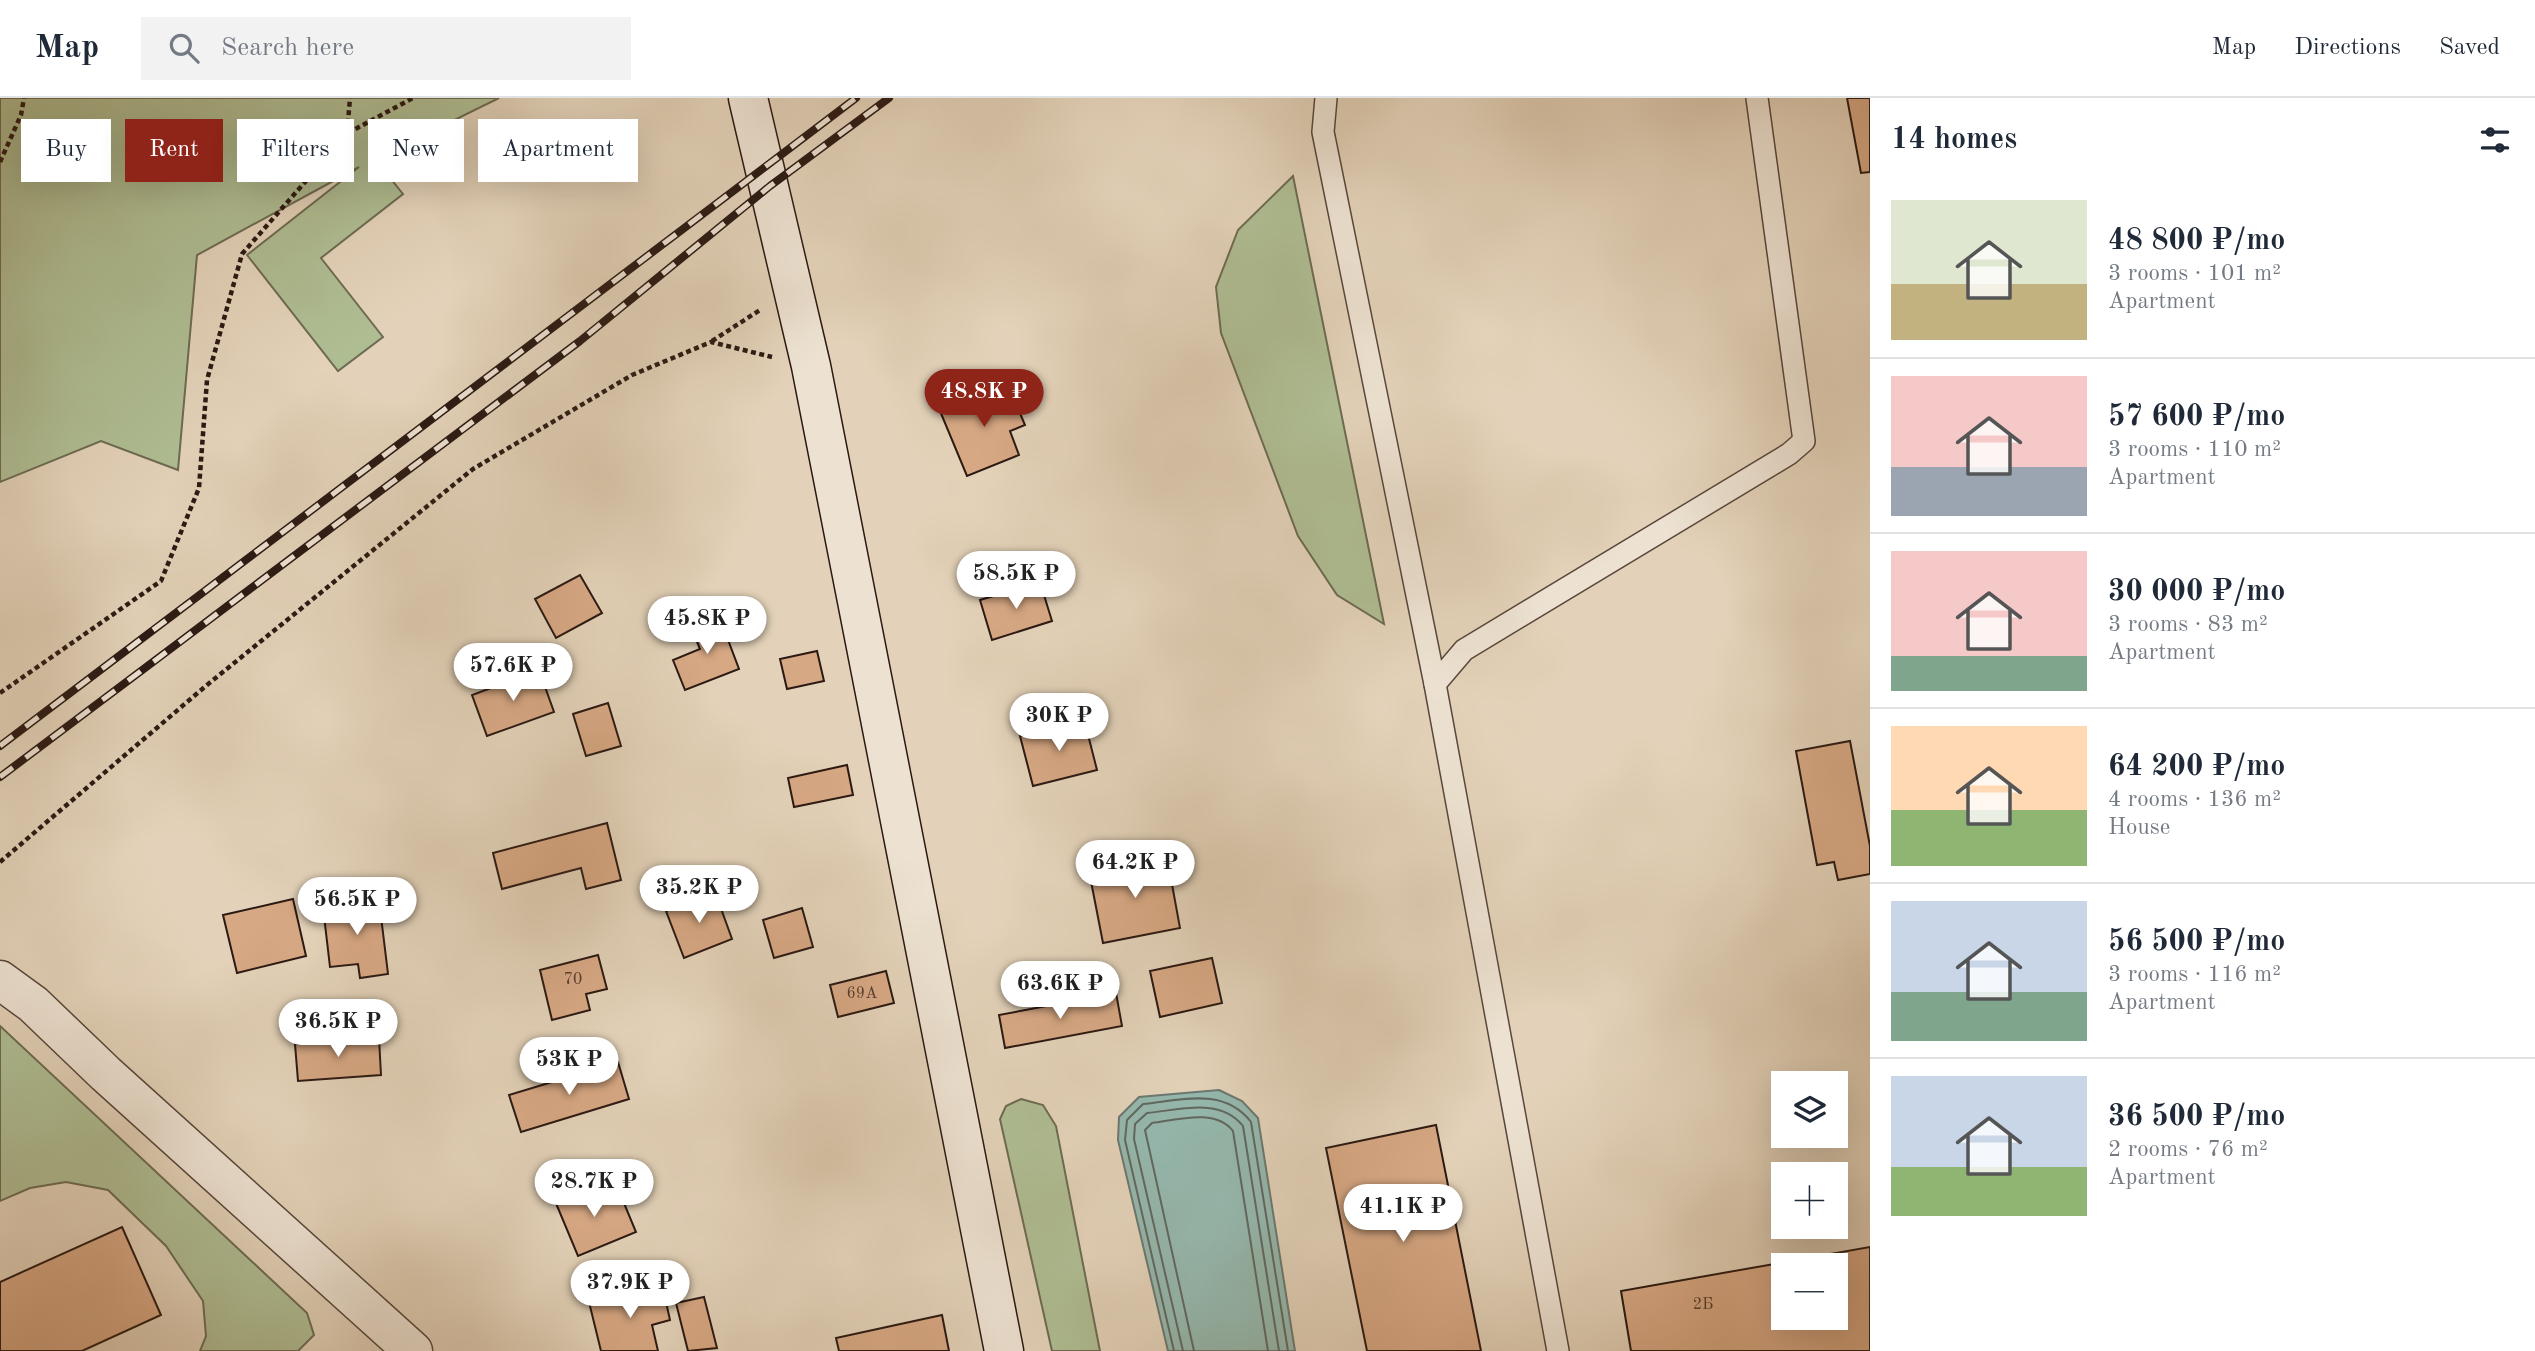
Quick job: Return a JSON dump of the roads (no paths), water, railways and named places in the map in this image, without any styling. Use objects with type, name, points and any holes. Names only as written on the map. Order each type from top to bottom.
[{"type":"main road","points":[[748,98],[811,366],[1004,1351]]},
{"type":"main road","points":[[0,980],[33,1004],[106,1074],[413,1351]]},
{"type":"lane","points":[[1326,98],[1323,132],[1435,684],[1558,1351]]},
{"type":"lane","points":[[1435,684],[1464,650],[1789,454],[1804,441],[1758,98]]},
{"type":"water","points":[[1219,1090],[1242,1101],[1258,1118],[1295,1351],[1168,1351],[1118,1140],[1119,1117],[1139,1097]]},
{"type":"railway","points":[[0,746],[856,98]]},
{"type":"railway","points":[[0,777],[580,341],[770,186],[889,98]]}]
